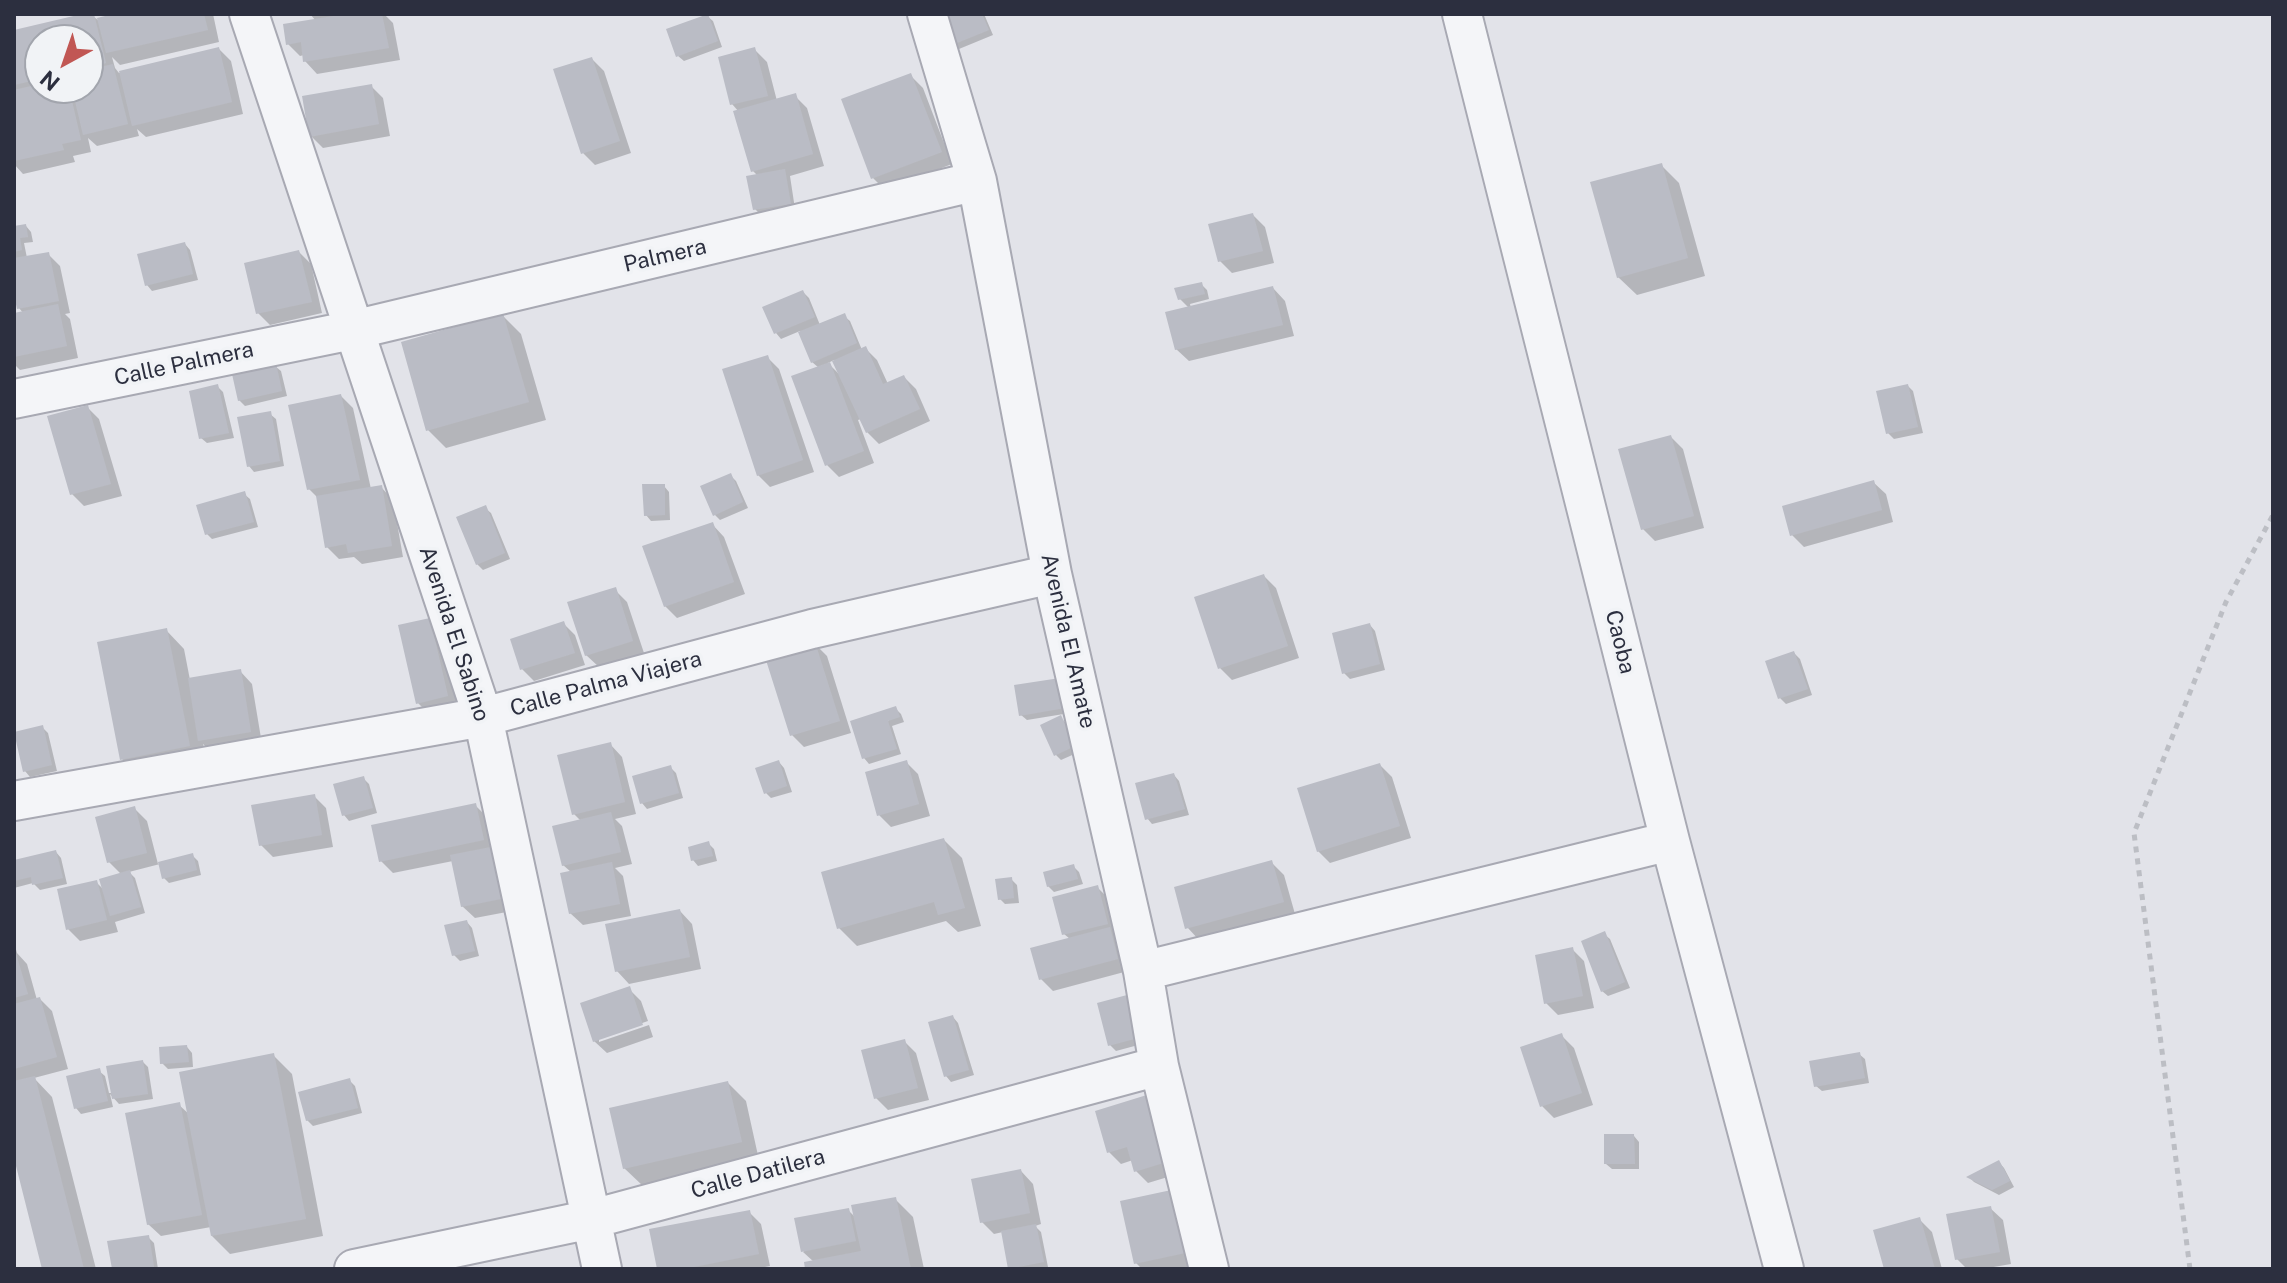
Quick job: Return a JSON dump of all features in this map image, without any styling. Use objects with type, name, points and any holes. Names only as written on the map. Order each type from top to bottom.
[{"type":"street","name":"Avenida El Sabino","points":[[249,14],[483,717],[602,1269]]},
{"type":"street","name":"Avenida El Amate","points":[[927,14],[977,181],[1052,574],[1143,971],[1159,1066],[1209,1269]]},
{"type":"street","name":"Caoba","points":[[1462,14],[1670,841],[1784,1269]]},
{"type":"street","name":"Palmera","points":[[353,330],[977,181]]},
{"type":"street","name":"Calle Palmera","points":[[14,399],[353,330]]},
{"type":"street","name":"Calle Palma Viajera","points":[[14,801],[483,717],[812,629],[1052,574]]},
{"type":"street","points":[[1143,971],[1670,841]]},
{"type":"street","name":"Calle Datilera","points":[[354,1269],[592,1219],[1159,1066]]},
{"type":"path","points":[[2190,1269],[2134,833],[2226,602],[2273,515]]},
{"type":"building","points":[[94,14],[96,24],[40,24]]},
{"type":"building","points":[[113,14],[204,14],[208,30],[106,53],[104,24],[99,24],[97,18]]},
{"type":"building","points":[[346,14],[382,14],[389,48],[303,62],[301,42],[286,45],[283,24]]},
{"type":"building","points":[[708,14],[718,41],[676,57],[666,29]]},
{"type":"building","points":[[939,14],[982,14],[989,30],[952,45]]},
{"type":"building","points":[[24,28],[24,83],[14,85],[14,30]]},
{"type":"building","points":[[219,47],[232,102],[132,126],[119,71]]},
{"type":"building","points":[[755,47],[768,96],[730,105],[718,57]]},
{"type":"building","points":[[592,57],[620,141],[581,154],[553,69]]},
{"type":"building","points":[[113,64],[128,124],[83,135],[76,104],[104,104],[104,66]]},
{"type":"building","points":[[911,73],[942,152],[871,179],[841,99]]},
{"type":"building","points":[[372,84],[379,124],[309,137],[302,96]]},
{"type":"building","points":[[24,88],[24,104],[73,104],[81,140],[62,144],[64,150],[14,161],[14,90]]},
{"type":"building","points":[[796,93],[813,154],[751,172],[733,111]]},
{"type":"building","points":[[1662,163],[1688,258],[1617,278],[1590,182]]},
{"type":"building","points":[[785,169],[791,204],[753,210],[746,176]]},
{"type":"building","points":[[1253,213],[1263,251],[1218,262],[1208,224]]},
{"type":"building","points":[[26,224],[28,237],[20,238],[22,250],[14,252],[14,226]]},
{"type":"building","points":[[185,242],[193,274],[145,286],[137,254]]},
{"type":"building","points":[[299,250],[312,302],[256,314],[244,263]]},
{"type":"building","points":[[49,252],[59,301],[17,309],[14,258]]},
{"type":"building","points":[[1202,282],[1205,294],[1178,300],[1174,288]]},
{"type":"building","points":[[1273,286],[1283,325],[1175,350],[1165,312]]},
{"type":"building","points":[[803,290],[815,317],[774,334],[762,307]]},
{"type":"building","points":[[58,304],[67,346],[14,357],[14,313]]},
{"type":"building","points":[[503,313],[529,402],[426,431],[401,342]]},
{"type":"building","points":[[845,313],[857,343],[811,363],[798,332]]},
{"type":"building","points":[[866,346],[883,384],[904,375],[920,409],[866,433],[832,361]]},
{"type":"building","points":[[768,355],[803,460],[757,476],[722,369]]},
{"type":"building","points":[[830,362],[864,451],[825,466],[791,376]]},
{"type":"building","points":[[276,363],[282,391],[238,401],[232,374]]},
{"type":"building","points":[[218,384],[229,433],[199,439],[189,391]]},
{"type":"building","points":[[1908,384],[1918,427],[1886,434],[1876,391]]},
{"type":"building","points":[[341,394],[360,480],[307,490],[288,405]]},
{"type":"building","points":[[88,405],[111,484],[70,495],[47,416]]},
{"type":"building","points":[[271,411],[280,461],[247,467],[237,417]]},
{"type":"building","points":[[1671,435],[1694,516],[1641,530],[1618,449]]},
{"type":"building","points":[[731,473],[743,502],[713,516],[700,486]]},
{"type":"building","points":[[1874,480],[1882,510],[1790,536],[1782,506]]},
{"type":"building","points":[[642,484],[665,484],[665,515],[644,516]]},
{"type":"building","points":[[382,485],[392,546],[348,553],[346,544],[325,548],[316,496]]},
{"type":"building","points":[[245,491],[254,522],[205,535],[196,505]]},
{"type":"building","points":[[486,505],[505,553],[476,565],[456,517]]},
{"type":"building","points":[[713,522],[734,582],[664,607],[642,546]]},
{"type":"building","points":[[1264,574],[1288,646],[1218,669],[1194,597]]},
{"type":"building","points":[[616,587],[633,641],[585,656],[567,602]]},
{"type":"building","points":[[430,618],[448,696],[416,704],[398,625]]},
{"type":"building","points":[[564,621],[575,653],[520,670],[510,639]]},
{"type":"building","points":[[1370,623],[1380,664],[1342,674],[1332,633]]},
{"type":"building","points":[[167,628],[190,746],[120,760],[97,642]]},
{"type":"building","points":[[815,642],[840,721],[790,736],[765,657]]},
{"type":"building","points":[[1794,651],[1808,689],[1778,699],[1765,661]]},
{"type":"building","points":[[241,669],[251,732],[198,741],[188,678]]},
{"type":"building","points":[[1060,678],[1065,708],[1019,716],[1014,685]]},
{"type":"building","points":[[896,706],[900,717],[888,721],[897,749],[862,759],[850,721]]},
{"type":"building","points":[[1061,715],[1075,746],[1054,756],[1040,725]]},
{"type":"building","points":[[43,725],[52,765],[23,772],[14,732]]},
{"type":"building","points":[[611,742],[625,802],[572,815],[557,755]]},
{"type":"building","points":[[779,760],[787,786],[764,794],[755,768]]},
{"type":"building","points":[[907,760],[919,804],[877,816],[865,772]]},
{"type":"building","points":[[1380,763],[1400,826],[1317,852],[1297,788]]},
{"type":"building","points":[[671,765],[679,793],[640,804],[632,776]]},
{"type":"building","points":[[1174,773],[1185,809],[1145,820],[1135,783]]},
{"type":"building","points":[[364,776],[373,808],[342,816],[333,784]]},
{"type":"building","points":[[315,794],[322,835],[259,846],[251,805]]},
{"type":"building","points":[[476,803],[484,840],[379,862],[371,825]]},
{"type":"building","points":[[135,806],[147,853],[107,863],[95,817]]},
{"type":"building","points":[[611,812],[621,852],[562,866],[552,826]]},
{"type":"building","points":[[944,838],[965,908],[938,915],[934,902],[837,929],[821,872]]},
{"type":"building","points":[[709,841],[713,856],[691,861],[688,847]]},
{"type":"building","points":[[491,847],[501,899],[461,907],[450,855]]},
{"type":"building","points":[[56,850],[63,878],[32,885],[31,877],[14,881],[14,860]]},
{"type":"building","points":[[193,853],[197,870],[162,879],[158,862]]},
{"type":"building","points":[[1272,860],[1284,902],[1185,929],[1174,887]]},
{"type":"building","points":[[612,862],[620,904],[569,914],[560,873]]},
{"type":"building","points":[[1074,864],[1078,879],[1047,887],[1043,872]]},
{"type":"building","points":[[130,870],[141,907],[110,916],[99,879]]},
{"type":"building","points":[[1012,877],[1014,898],[998,900],[995,879]]},
{"type":"building","points":[[97,880],[107,920],[66,930],[57,889]]},
{"type":"building","points":[[1098,885],[1108,924],[1062,935],[1052,897]]},
{"type":"building","points":[[680,909],[690,957],[615,972],[605,924]]},
{"type":"building","points":[[467,920],[475,951],[452,956],[444,925]]},
{"type":"building","points":[[1110,927],[1118,959],[1039,980],[1030,948]]},
{"type":"building","points":[[1605,931],[1625,982],[1601,992],[1581,941]]},
{"type":"building","points":[[14,947],[28,994],[14,998]]},
{"type":"building","points":[[1573,947],[1583,996],[1544,1004],[1535,955]]},
{"type":"building","points":[[630,986],[643,1025],[593,1042],[580,1003]]},
{"type":"building","points":[[1127,995],[1138,1038],[1108,1046],[1097,1003]]},
{"type":"building","points":[[40,997],[57,1057],[14,1069],[14,1004]]},
{"type":"building","points":[[953,1015],[969,1070],[944,1077],[928,1022]]},
{"type":"building","points":[[1562,1033],[1582,1093],[1540,1107],[1520,1047]]},
{"type":"building","points":[[905,1039],[918,1088],[874,1099],[861,1050]]},
{"type":"building","points":[[187,1045],[189,1062],[160,1064],[159,1047]]},
{"type":"building","points":[[1860,1052],[1865,1078],[1814,1087],[1809,1061]]},
{"type":"building","points":[[274,1053],[306,1219],[211,1236],[179,1072]]},
{"type":"building","points":[[143,1060],[148,1094],[112,1099],[106,1066]]},
{"type":"building","points":[[100,1068],[108,1101],[74,1109],[66,1076]]},
{"type":"building","points":[[35,1076],[84,1269],[42,1269],[14,1158],[14,1081]]},
{"type":"building","points":[[350,1078],[358,1108],[306,1121],[298,1092]]},
{"type":"building","points":[[728,1081],[742,1142],[623,1169],[609,1108]]},
{"type":"building","points":[[1150,1094],[1170,1161],[1134,1172],[1127,1147],[1107,1153],[1095,1111]]},
{"type":"building","points":[[180,1102],[202,1215],[147,1225],[125,1113]]},
{"type":"building","points":[[1604,1134],[1634,1134],[1635,1164],[1604,1164]]},
{"type":"building","points":[[1999,1160],[2010,1181],[1992,1190],[1966,1177]]},
{"type":"building","points":[[1021,1169],[1030,1213],[980,1223],[971,1179]]},
{"type":"building","points":[[1176,1189],[1190,1252],[1134,1264],[1120,1201]]},
{"type":"building","points":[[896,1197],[911,1269],[805,1269],[804,1262],[861,1251],[851,1205]]},
{"type":"building","points":[[1991,1206],[2000,1252],[1955,1260],[1946,1214]]},
{"type":"building","points":[[849,1208],[856,1241],[801,1252],[794,1218]]},
{"type":"building","points":[[750,1210],[759,1254],[684,1269],[657,1269],[649,1229]]},
{"type":"building","points":[[1920,1217],[1935,1269],[1884,1269],[1873,1230]]},
{"type":"building","points":[[1036,1224],[1044,1262],[1008,1269],[1001,1231]]},
{"type":"building","points":[[149,1235],[154,1267],[112,1269],[107,1241]]}]
